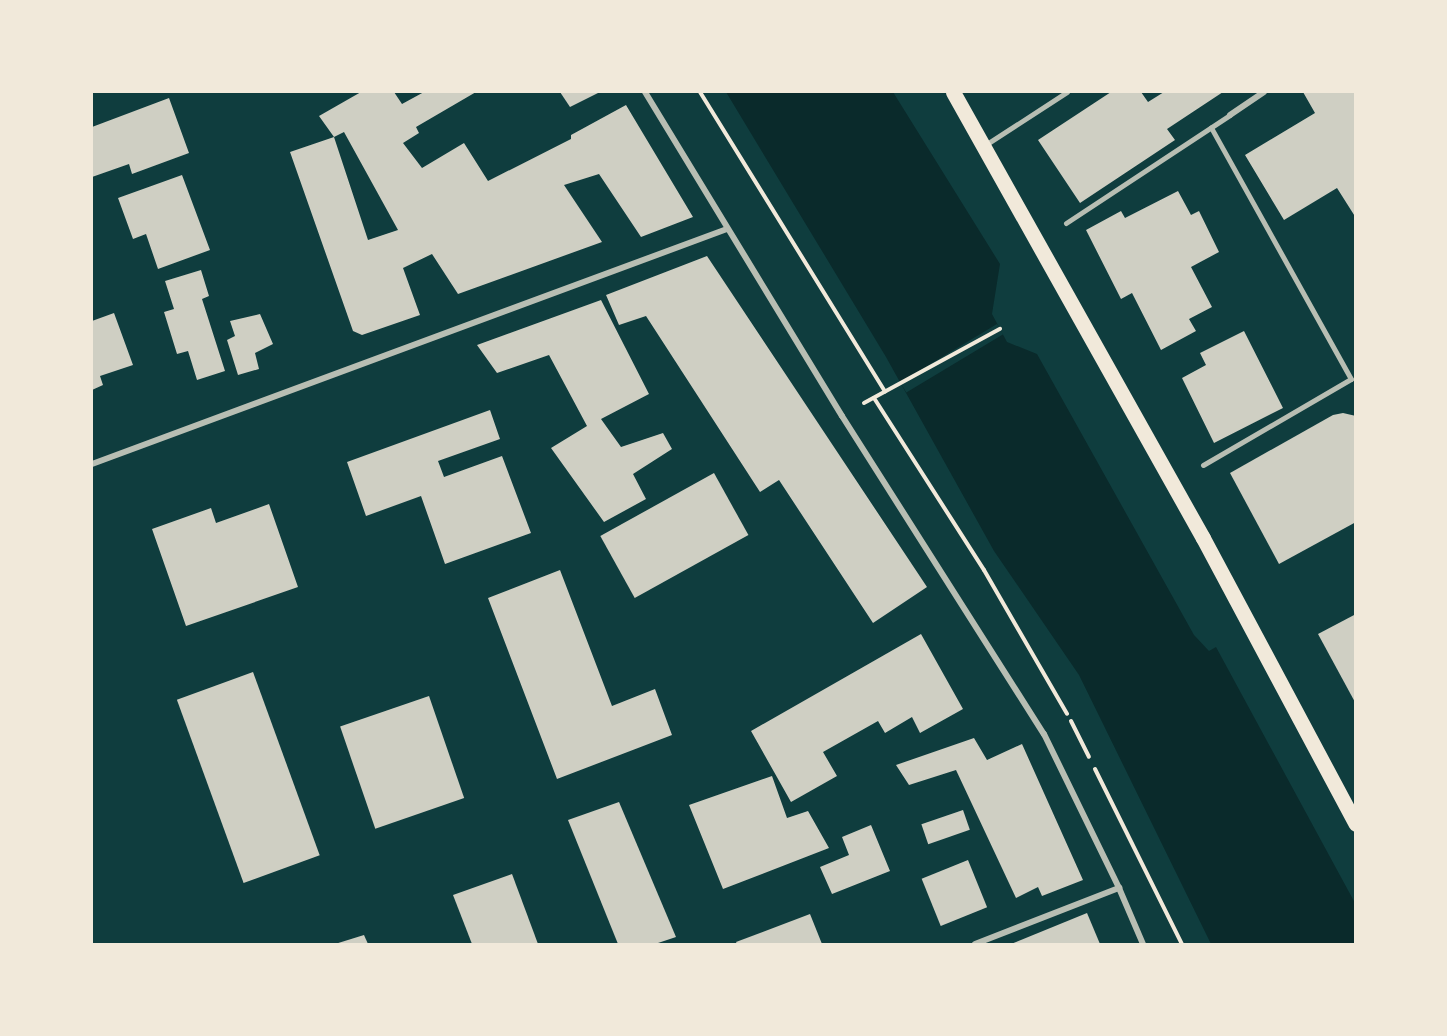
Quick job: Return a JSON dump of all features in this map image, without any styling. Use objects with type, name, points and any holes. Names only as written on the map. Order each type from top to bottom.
[{"type":"main road","points":[[953,92],[1203,538],[1356,824]]},
{"type":"street","points":[[645,92],[842,416],[1044,734],[1119,888],[1143,945]]},
{"type":"street","points":[[1066,223],[1264,92]]},
{"type":"street","points":[[1203,465],[1351,379],[1211,128]]},
{"type":"street","points":[[92,464],[727,229]]},
{"type":"street","points":[[975,945],[1119,888]]},
{"type":"lane","points":[[984,145],[1067,92]]},
{"type":"path","points":[[700,92],[885,392]]},
{"type":"path","points":[[842,416],[1000,329]]},
{"type":"water","points":[[726,92],[893,92],[1000,264],[992,314],[1007,342],[1037,354],[1194,635],[1209,651],[1216,647],[1355,903],[1355,944],[1211,944],[1079,675],[994,551],[886,357]]},
{"type":"pier","points":[[997,324],[1003,334],[906,392],[900,382]]},
{"type":"building","points":[[361,92],[394,92],[402,104],[424,92],[476,92],[416,127],[419,133],[403,143],[422,168],[464,143],[488,181],[571,139],[571,135],[626,105],[693,217],[641,237],[599,174],[564,185],[602,242],[458,294],[432,254],[403,268],[420,315],[362,335],[353,331],[290,152],[334,137],[319,116]],"holes":[[[344,132],[398,230],[368,240],[334,137]]]},
{"type":"building","points":[[560,92],[600,92],[570,107]]},
{"type":"building","points":[[1111,92],[1141,92],[1148,102],[1164,92],[1223,92],[1167,129],[1175,140],[1080,203],[1038,140]]},
{"type":"building","points":[[1303,92],[1356,92],[1356,218],[1337,188],[1284,220],[1245,155],[1315,113]]},
{"type":"building","points":[[169,98],[189,153],[132,174],[129,164],[92,177],[92,127]]},
{"type":"building","points":[[182,175],[210,250],[158,269],[146,234],[133,239],[118,198]]},
{"type":"building","points":[[1178,191],[1191,215],[1199,211],[1219,252],[1191,267],[1212,307],[1189,319],[1196,331],[1161,350],[1132,293],[1121,299],[1086,230],[1121,211],[1125,218]]},
{"type":"building","points":[[707,256],[927,587],[873,623],[779,480],[760,492],[646,316],[619,325],[606,295]]},
{"type":"building","points":[[201,270],[209,296],[202,299],[225,371],[197,380],[188,351],[177,354],[164,312],[174,309],[165,281]]},
{"type":"building","points":[[601,300],[649,394],[601,419],[621,447],[663,433],[672,449],[633,474],[646,499],[604,522],[551,448],[587,426],[549,355],[497,373],[477,345]]},
{"type":"building","points":[[114,313],[133,365],[100,376],[103,385],[92,390],[92,321]]},
{"type":"building","points":[[260,314],[273,344],[255,353],[259,369],[238,375],[227,340],[235,336],[230,321]]},
{"type":"building","points":[[1244,331],[1283,408],[1214,443],[1182,378],[1206,365],[1200,353]]},
{"type":"building","points":[[490,410],[500,439],[438,461],[444,477],[502,456],[531,533],[445,564],[421,496],[366,516],[347,462]]},
{"type":"building","points":[[1343,413],[1356,416],[1356,522],[1279,564],[1230,473],[1333,415]]},
{"type":"building","points":[[714,473],[748,535],[635,598],[600,536]]},
{"type":"building","points":[[269,504],[298,587],[186,626],[152,529],[211,508],[216,523]]},
{"type":"building","points":[[560,570],[612,706],[655,689],[672,735],[557,779],[488,598]]},
{"type":"building","points":[[1356,614],[1356,704],[1318,634]]},
{"type":"building","points":[[921,634],[963,709],[920,733],[912,717],[885,733],[878,721],[823,752],[837,776],[791,802],[751,731]]},
{"type":"building","points":[[253,672],[320,855],[244,883],[177,700]]},
{"type":"building","points":[[429,696],[464,798],[375,829],[340,727]]},
{"type":"building","points":[[974,738],[987,760],[1022,744],[1083,880],[1042,896],[1038,887],[1016,898],[956,770],[909,785],[896,765]]},
{"type":"building","points":[[772,776],[787,818],[808,811],[829,848],[723,889],[689,805]]},
{"type":"building","points":[[619,802],[676,937],[655,944],[618,944],[568,820]]},
{"type":"building","points":[[963,810],[970,830],[928,844],[921,824]]},
{"type":"building","points":[[871,825],[890,871],[832,894],[820,867],[849,855],[842,837]]},
{"type":"building","points":[[968,860],[987,907],[941,926],[922,879]]},
{"type":"building","points":[[512,874],[538,944],[472,944],[453,895]]},
{"type":"building","points":[[1087,913],[1100,944],[1011,944]]},
{"type":"building","points":[[810,914],[822,944],[737,944],[736,942]]},
{"type":"building","points":[[364,935],[368,944],[335,944]]}]
